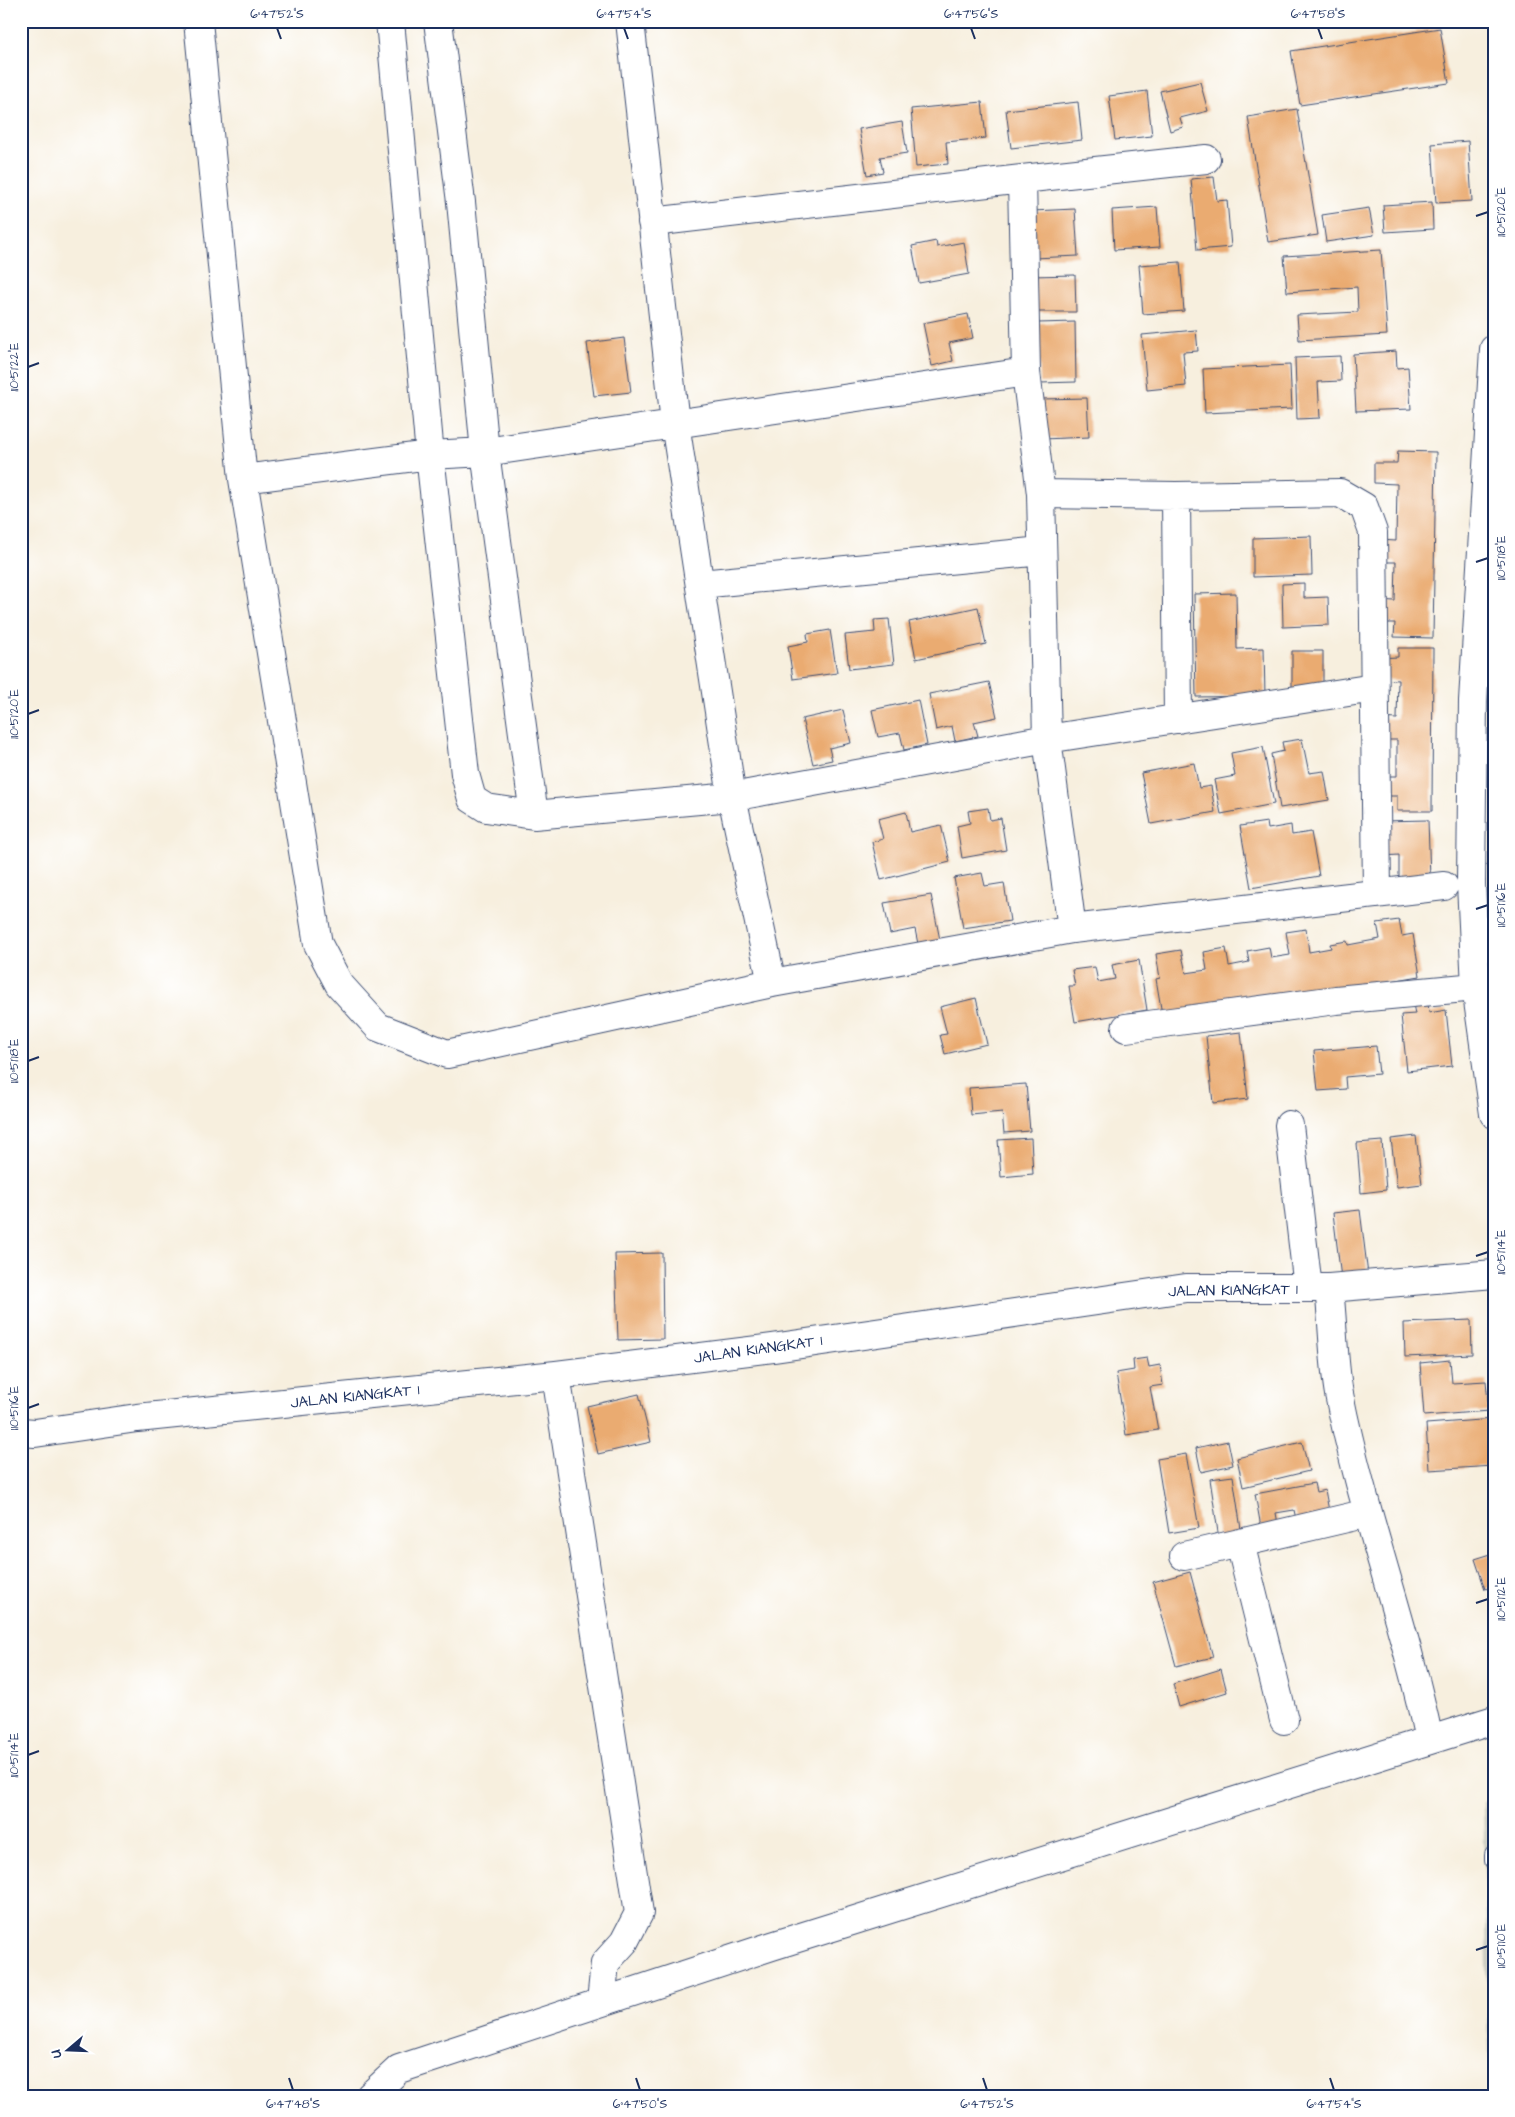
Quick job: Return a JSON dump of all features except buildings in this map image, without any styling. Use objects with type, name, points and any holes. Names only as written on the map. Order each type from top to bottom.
[{"type":"street","points":[[198,21],[242,480],[318,944],[339,984],[378,1027],[447,1054],[772,983],[1072,929],[1444,886]]},
{"type":"street","points":[[390,21],[430,455],[465,774],[472,799],[486,808],[534,815],[732,797],[1047,739],[1374,688]]},
{"type":"street","points":[[438,21],[461,202],[485,452],[534,815]]},
{"type":"street","points":[[630,21],[676,423],[732,797],[772,983]]},
{"type":"street","points":[[652,222],[1206,159]]},
{"type":"street","points":[[1022,179],[1026,372],[1041,494],[1047,739],[1072,929]]},
{"type":"street","points":[[1494,349],[1488,537],[1473,701],[1471,884],[1476,987],[1494,1114]]},
{"type":"street","points":[[242,480],[430,455],[485,452],[1026,372]]},
{"type":"street","points":[[1041,494],[1176,496],[1340,493],[1364,507],[1373,532],[1377,894]]},
{"type":"street","points":[[1176,496],[1178,719]]},
{"type":"street","points":[[700,584],[1042,551]]},
{"type":"street","points":[[1126,1028],[1336,1000],[1476,987]]},
{"type":"street","points":[[1289,1125],[1339,1393],[1368,1513],[1418,1686],[1429,1740]]},
{"type":"street","name":"JALAN KIANGKAT 1","points":[[21,1432],[35,1433],[137,1418],[556,1376],[773,1348],[1186,1288],[1319,1288],[1494,1274]]},
{"type":"street","points":[[556,1376],[639,1913],[624,1942],[606,1963],[601,2002]]},
{"type":"street","points":[[1184,1556],[1368,1513]]},
{"type":"street","points":[[1240,1543],[1284,1720]]},
{"type":"street","points":[[370,2096],[399,2070],[601,2002],[772,1946],[1494,1720]]},
{"type":"lane","points":[[1494,1854],[1494,1861]]},
{"type":"shaded area","points":[[1494,1799],[1494,2096],[1490,2096],[1483,1802]]}]
